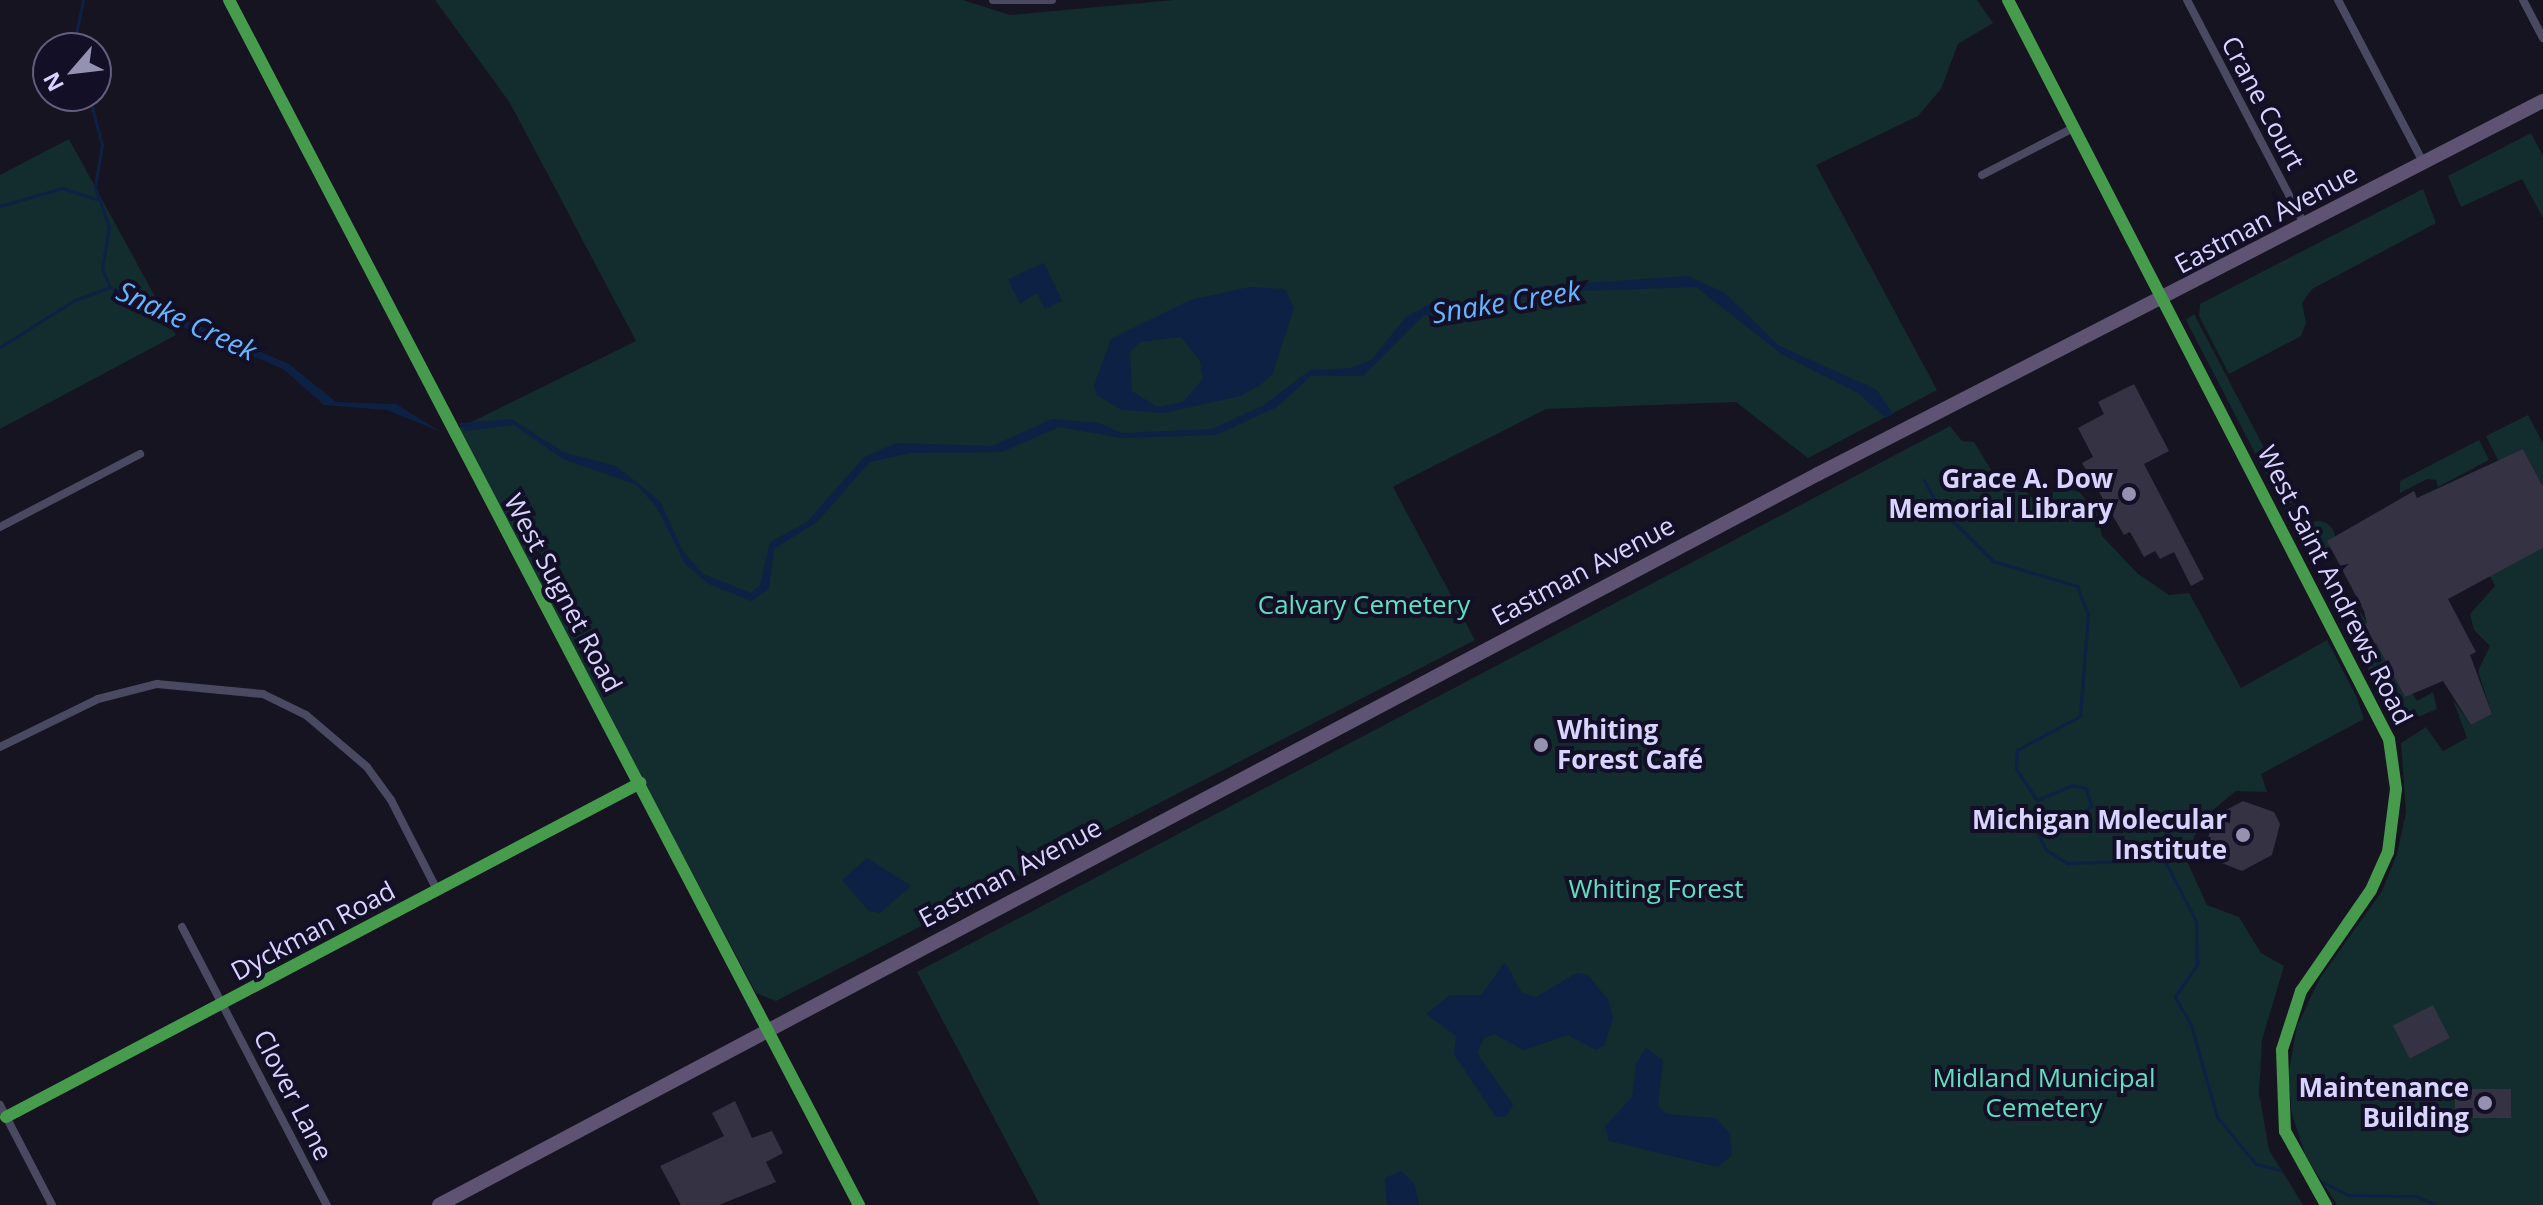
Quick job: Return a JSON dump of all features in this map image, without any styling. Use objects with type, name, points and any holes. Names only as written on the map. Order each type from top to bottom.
[{"type":"main road","name":"Eastman Avenue","points":[[439,1205],[766,1028],[2543,101]]},
{"type":"street","name":"West Sugnet Road","points":[[229,0],[859,1205]]},
{"type":"street","points":[[993,0],[1052,0]]},
{"type":"street","name":"Crane Court","points":[[2187,0],[2305,225]]},
{"type":"street","points":[[2338,0],[2424,164]]},
{"type":"street","points":[[2523,0],[2543,38]]},
{"type":"street","name":"West Saint Andrews Road","points":[[2009,1],[2369,690],[2396,767],[2393,832],[2381,871],[2301,991],[2282,1050],[2285,1131],[2326,1205]]},
{"type":"street","points":[[1982,175],[2075,127]]},
{"type":"street","points":[[0,527],[140,454]]},
{"type":"street","points":[[0,747],[98,699],[157,684],[263,694],[306,715],[367,767],[437,890]]},
{"type":"street","name":"Dyckman Road","points":[[6,1117],[640,783]]},
{"type":"street","name":"Clover Lane","points":[[182,927],[327,1205]]},
{"type":"street","points":[[0,1105],[52,1205]]},
{"type":"green space","name":"Calvary Cemetery","points":[[435,0],[963,0],[1010,15],[1174,0],[1977,0],[1993,23],[1958,44],[1941,89],[1918,116],[1816,165],[1937,390],[1808,458],[1736,402],[1546,409],[1402,482],[1393,487],[1475,640],[776,1001],[756,993],[457,429],[636,341],[510,103]]},
{"type":"green space","points":[[2531,133],[2543,156],[2543,218],[2522,179],[2461,207],[2448,176]]},
{"type":"green space","points":[[69,139],[176,335],[0,429],[0,175]]},
{"type":"green space","points":[[2423,189],[2436,223],[2312,289],[2302,303],[2306,323],[2301,336],[2229,374],[2199,316],[2200,304]]},
{"type":"green space","points":[[2194,314],[2295,507],[2304,507],[2302,514],[2286,513],[2186,320]]},
{"type":"green space","points":[[2528,415],[2543,443],[2543,487],[2523,449],[2499,462],[2486,436]]},
{"type":"green space","name":"Whiting Forest","points":[[1950,426],[1962,441],[1974,442],[1996,478],[2014,479],[2042,508],[2055,510],[2050,496],[2058,486],[2079,492],[2097,510],[2102,536],[2137,573],[2169,595],[2189,593],[2241,688],[2327,640],[2357,698],[2364,719],[2261,774],[2267,792],[2236,791],[2203,818],[2185,857],[2207,905],[2239,917],[2261,953],[2284,966],[2262,1040],[2259,1093],[2269,1150],[2303,1205],[1040,1205],[917,972]]},
{"type":"green space","points":[[2479,440],[2489,460],[2438,487],[2436,480],[2427,479],[2400,493],[2400,481]]},
{"type":"green space","points":[[2318,521],[2330,526],[2335,538],[2330,550],[2318,555],[2306,550],[2301,538],[2306,526]]},
{"type":"green space","points":[[2543,548],[2543,1205],[2337,1205],[2306,1157],[2292,1114],[2288,1076],[2297,1026],[2320,978],[2382,891],[2397,854],[2406,812],[2401,743],[2426,727],[2443,751],[2467,738],[2453,700],[2471,725],[2492,714],[2478,671],[2490,646],[2474,630],[2470,614],[2495,586],[2490,576]]},
{"type":"green space","points":[[2361,613],[2367,623],[2359,628],[2368,647],[2376,643],[2405,697],[2412,693],[2417,701],[2433,692],[2437,709],[2396,726],[2347,626]]},
{"type":"water","points":[[1044,263],[1062,301],[1045,309],[1037,293],[1020,304],[1008,279]]},
{"type":"water","points":[[1688,276],[1725,293],[1778,345],[1877,390],[1893,414],[1886,418],[1858,393],[1783,355],[1696,287],[1551,292],[1423,316],[1363,376],[1311,376],[1277,407],[1216,435],[1122,438],[1059,427],[1002,452],[910,453],[870,462],[817,522],[774,549],[769,589],[751,601],[709,584],[685,564],[657,508],[637,485],[563,459],[514,425],[466,431],[458,423],[512,419],[563,452],[616,466],[660,501],[683,551],[703,574],[751,593],[760,585],[770,542],[807,522],[864,457],[896,443],[992,446],[1052,419],[1099,423],[1122,433],[1212,429],[1264,405],[1310,370],[1351,368],[1371,360],[1406,317],[1437,300],[1473,303],[1542,286]]},
{"type":"water","points":[[1250,287],[1285,289],[1294,308],[1272,375],[1240,396],[1164,413],[1122,410],[1097,395],[1094,385],[1111,339],[1190,300]],"holes":[[[1181,337],[1200,361],[1203,379],[1183,402],[1157,407],[1132,391],[1130,352],[1140,342]]]},
{"type":"water","points":[[175,316],[289,364],[336,402],[396,404],[441,432],[387,410],[324,405],[283,369],[173,323]]},
{"type":"water","points":[[867,858],[911,886],[880,913],[869,911],[842,880]]},
{"type":"water","points":[[1505,962],[1522,993],[1536,997],[1577,973],[1588,975],[1609,1001],[1613,1019],[1604,1046],[1596,1050],[1568,1035],[1524,1050],[1494,1034],[1484,1038],[1477,1053],[1513,1105],[1507,1116],[1496,1117],[1454,1054],[1456,1036],[1426,1014],[1450,995],[1481,995]]},
{"type":"water","points":[[1646,1048],[1663,1060],[1658,1106],[1666,1114],[1716,1118],[1730,1134],[1732,1155],[1718,1167],[1609,1141],[1605,1126],[1632,1097],[1636,1064]]},
{"type":"water","points":[[1401,1171],[1414,1183],[1419,1205],[1387,1205],[1385,1178]]},
{"type":"building","name":"Grace A. Dow Memorial Library","points":[[2134,384],[2169,451],[2144,464],[2204,579],[2191,586],[2174,552],[2160,559],[2155,551],[2144,557],[2130,532],[2124,535],[2082,463],[2093,457],[2078,428],[2104,414],[2098,402]]},
{"type":"building","points":[[2523,449],[2543,487],[2543,548],[2448,599],[2476,652],[2470,655],[2492,714],[2471,725],[2443,681],[2405,697],[2376,643],[2369,647],[2358,628],[2367,623],[2364,611],[2327,541],[2414,491],[2417,498]]},
{"type":"building","name":"Michigan Molecular Institute","points":[[2243,801],[2274,812],[2280,824],[2272,855],[2242,871],[2204,856],[2213,817]]},
{"type":"building","points":[[2433,1005],[2450,1038],[2410,1058],[2393,1025]]},
{"type":"building","name":"Maintenance Building","points":[[2455,1089],[2511,1089],[2511,1118],[2455,1118]]},
{"type":"building","points":[[735,1101],[752,1138],[772,1131],[783,1153],[766,1162],[776,1182],[719,1205],[681,1205],[660,1166],[724,1136],[712,1113]]},
{"type":"waterway","name":"Snake Creek","points":[[76,32],[83,0]]},
{"type":"waterway","name":"Snake Creek","points":[[93,112],[102,145],[95,187],[109,227],[102,269],[110,287],[175,320]]},
{"type":"waterway","points":[[0,206],[62,188],[96,199]]},
{"type":"waterway","points":[[0,347],[75,300],[108,288]]},
{"type":"waterway","name":"Snake Creek","points":[[1924,480],[1938,506],[1993,561],[2077,586],[2088,614],[2080,716],[2017,750],[2016,769],[2037,800],[2072,785],[2086,788],[2091,805],[2077,824],[2037,832],[2046,850],[2067,863],[2133,861],[2147,849],[2166,863],[2196,921],[2197,965],[2175,997],[2191,1025],[2217,1117],[2256,1164],[2280,1170]]},
{"type":"waterway","name":"Snake Creek","points":[[2323,1182],[2348,1195],[2416,1196],[2436,1205]]},
{"type":"cycle path","points":[[229,0],[859,1205]]},
{"type":"cycle path","points":[[2008,0],[2389,739],[2396,789],[2388,852],[2371,890],[2301,991],[2282,1050],[2285,1131],[2326,1205]]},
{"type":"cycle path","points":[[6,1117],[640,783]]},
{"type":"place","name":"Grace A. Dow Memorial Library","points":[[2129,494]]},
{"type":"place","name":"Whiting Forest Café","points":[[1541,745]]},
{"type":"place","name":"Michigan Molecular Institute","points":[[2243,835]]},
{"type":"place","name":"Maintenance Building","points":[[2485,1103]]},
{"type":"park label","name":"Midland Municipal Cemetery","points":[[2044,1093]]}]
